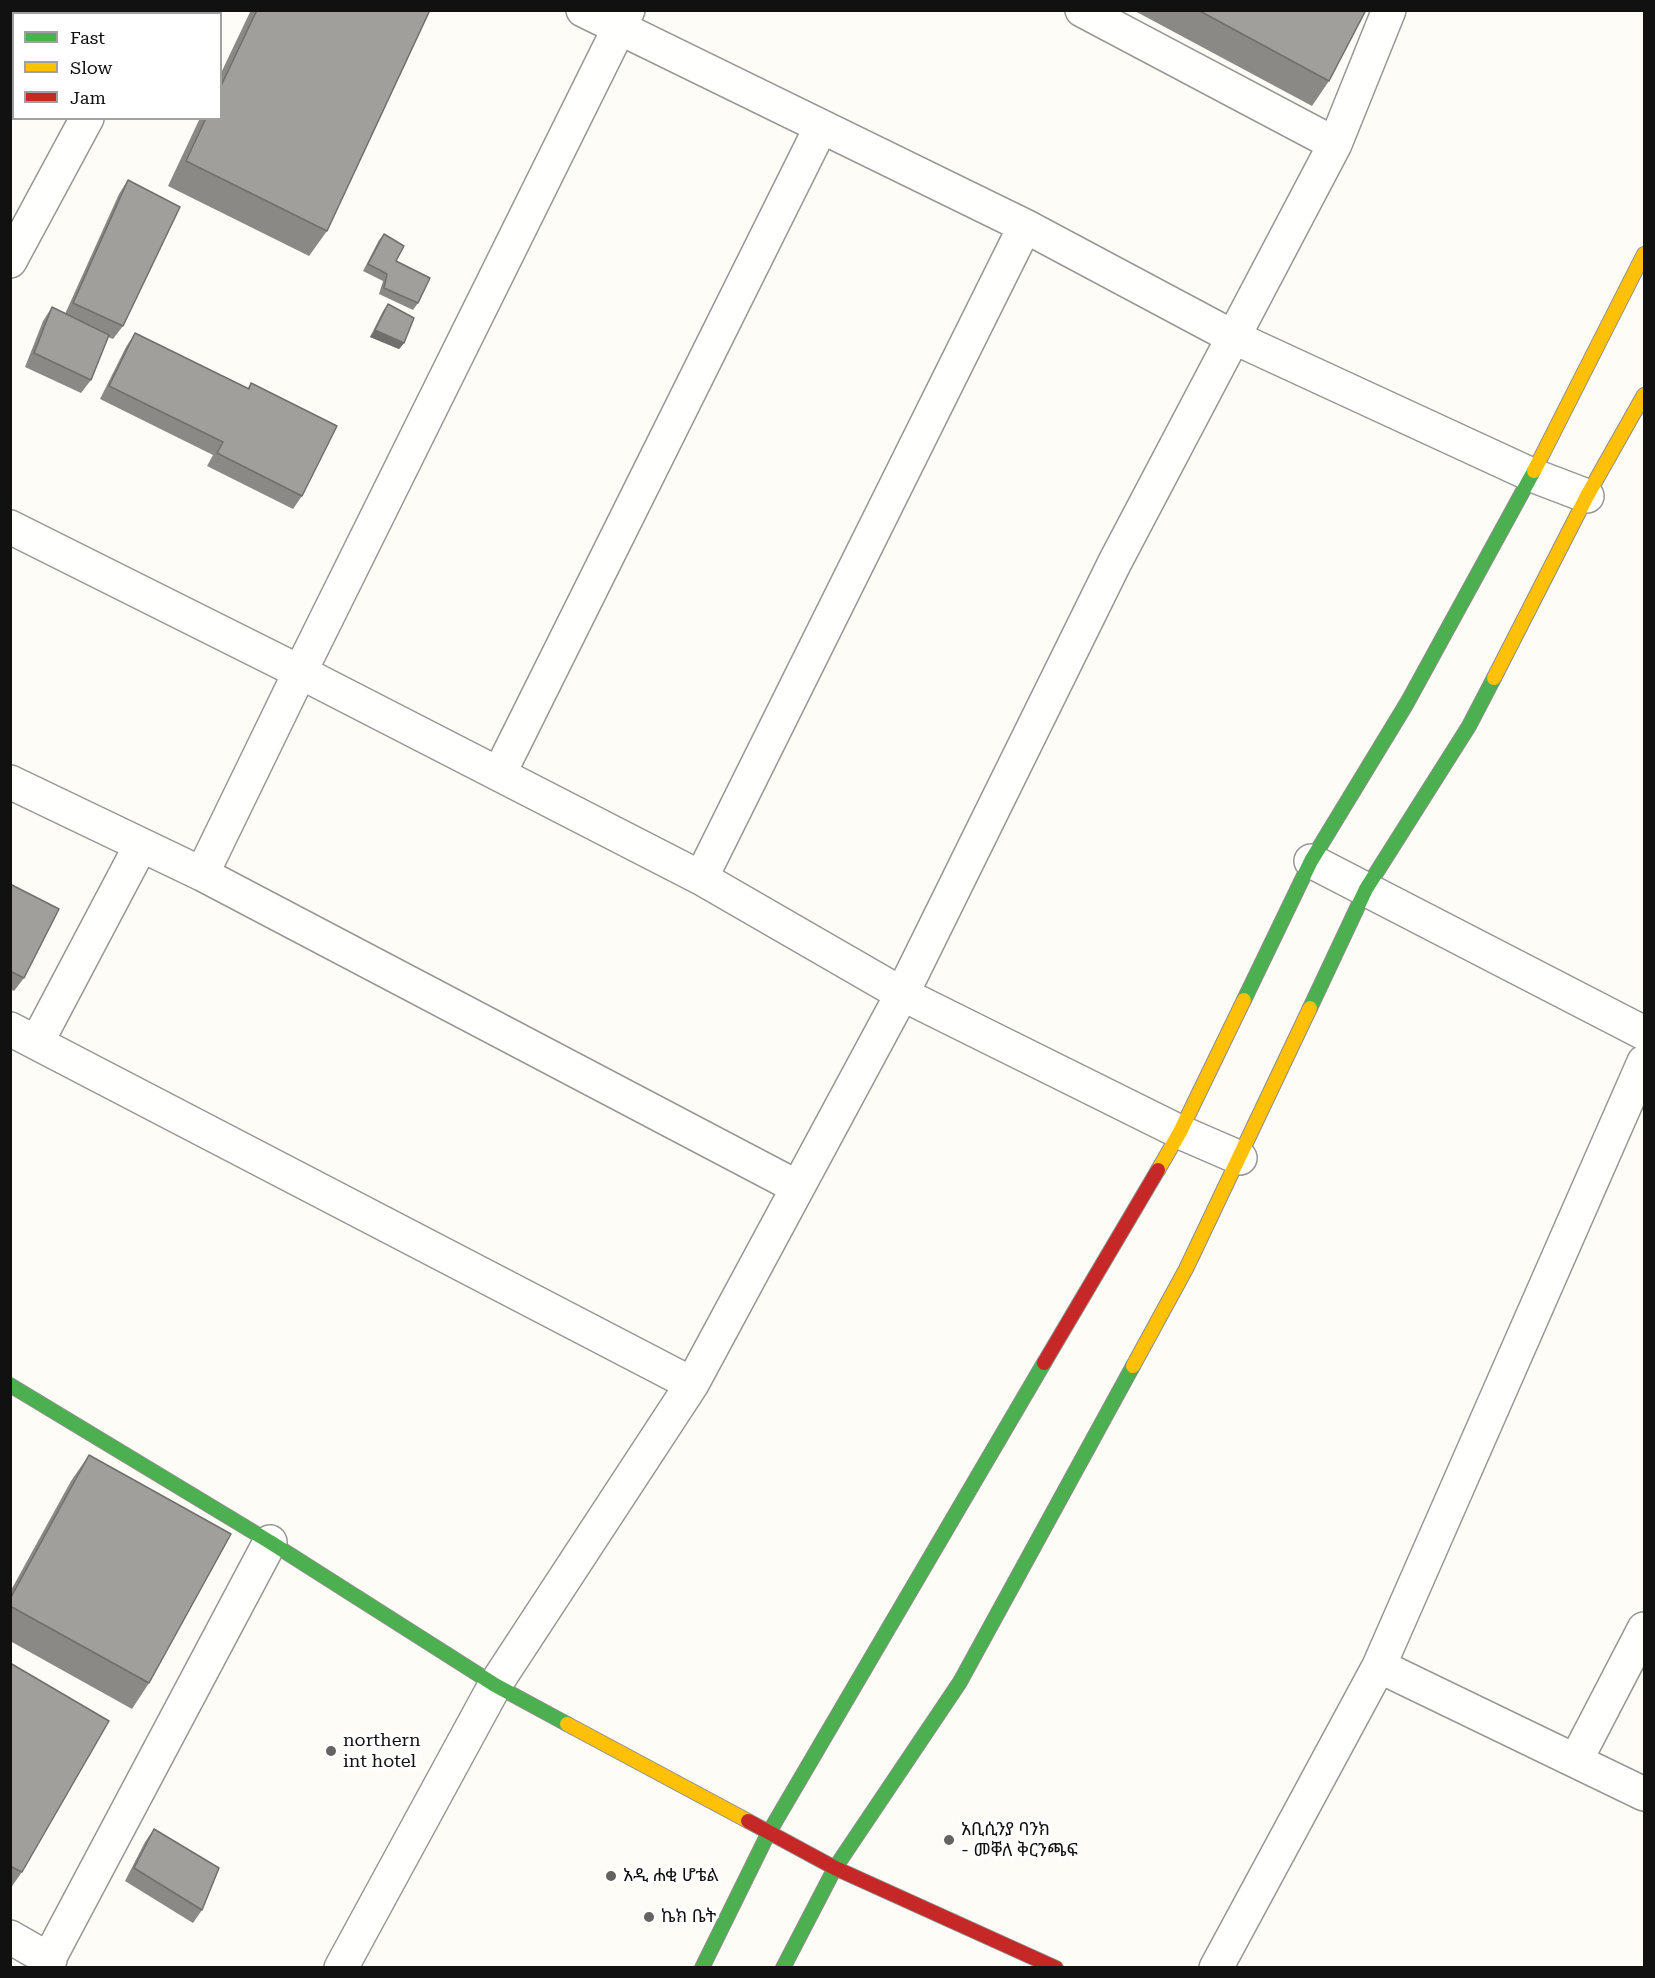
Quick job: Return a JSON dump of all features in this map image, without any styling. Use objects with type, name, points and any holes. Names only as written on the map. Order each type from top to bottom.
[{"type":"street","points":[[583,10],[624,20],[821,127],[1025,226],[1233,337],[1532,475],[1587,496]]},
{"type":"street","points":[[1082,10],[1335,144]]},
{"type":"street","points":[[341,1968],[495,1685],[692,1384],[902,994],[1116,562],[1335,144],[1389,10]]},
{"type":"street","points":[[202,874],[624,20]]},
{"type":"street","points":[[10,261],[86,120]]},
{"type":"street","points":[[499,774],[821,127]]},
{"type":"street","points":[[701,878],[1025,226]]},
{"type":"street","points":[[702,1968],[768,1834],[1180,1132],[1311,861],[1407,703],[1532,475],[1644,254]]},
{"type":"street","points":[[783,1968],[835,1868],[960,1682],[1186,1269],[1366,889],[1469,726],[1587,496],[1644,395]]},
{"type":"street","points":[[10,527],[300,672],[701,878],[902,994],[1180,1132],[1240,1158]]},
{"type":"street","points":[[10,782],[202,874],[797,1187]]},
{"type":"street","points":[[141,845],[24,1036],[692,1384]]},
{"type":"street","points":[[1311,861],[1644,1033]]},
{"type":"street","points":[[1216,1968],[1379,1665],[1644,1062]]},
{"type":"street","points":[[10,1385],[270,1542],[495,1685],[768,1834],[835,1868],[1056,1968]]},
{"type":"street","points":[[10,1937],[47,1964],[270,1542]]},
{"type":"street","points":[[1576,1760],[1644,1629]]},
{"type":"street","points":[[1379,1665],[1644,1794]]},
{"type":"building","points":[[257,10],[430,10],[327,231],[186,161],[205,120],[222,120],[222,84]]},
{"type":"building","points":[[1198,10],[1366,10],[1329,81]]},
{"type":"building","points":[[128,180],[180,207],[123,326],[73,303]]},
{"type":"building","points":[[384,234],[404,246],[396,261],[430,278],[418,303],[384,288],[387,274],[368,264]]},
{"type":"building","points":[[388,304],[414,318],[404,343],[375,330]]},
{"type":"building","points":[[52,307],[109,335],[91,380],[34,353]]},
{"type":"building","points":[[135,333],[249,389],[251,383],[337,426],[302,496],[217,453],[223,442],[109,386]]},
{"type":"building","points":[[10,884],[59,909],[24,978],[10,971]]},
{"type":"building","points":[[89,1455],[231,1534],[149,1683],[10,1606],[10,1599]]},
{"type":"building","points":[[10,1663],[109,1721],[22,1872],[10,1866]]},
{"type":"building","points":[[154,1829],[219,1868],[202,1910],[134,1868]]},
{"type":"traffic: fast","points":[[1244,1000],[1311,861],[1407,703],[1534,471]]},
{"type":"traffic: fast","points":[[1310,1008],[1366,889],[1469,726],[1494,678]]},
{"type":"traffic: fast","points":[[702,1968],[768,1834],[1044,1363]]},
{"type":"traffic: fast","points":[[783,1968],[835,1868],[960,1682],[1133,1366]]},
{"type":"traffic: fast","points":[[10,1385],[270,1542],[495,1685],[567,1724]]},
{"type":"traffic: slow","points":[[1534,471],[1644,254]]},
{"type":"traffic: slow","points":[[1494,678],[1587,496],[1644,395]]},
{"type":"traffic: slow","points":[[1158,1170],[1180,1132],[1244,1000]]},
{"type":"traffic: slow","points":[[1133,1366],[1186,1269],[1310,1008]]},
{"type":"traffic: slow","points":[[567,1724],[748,1821]]},
{"type":"traffic: jam","points":[[1044,1363],[1158,1170]]},
{"type":"traffic: jam","points":[[748,1821],[835,1868],[1056,1968]]},
{"type":"place","name":"northern int hotel","points":[[331,1751]]},
{"type":"place","name":"አቢሲንያ ባንክ - መቐለ ቅርንጫፍ","points":[[949,1840]]},
{"type":"place","name":"አዲ ሐቂ ሆቴል","points":[[611,1876]]},
{"type":"place","name":"ኬክ ቤት","points":[[649,1917]]}]
